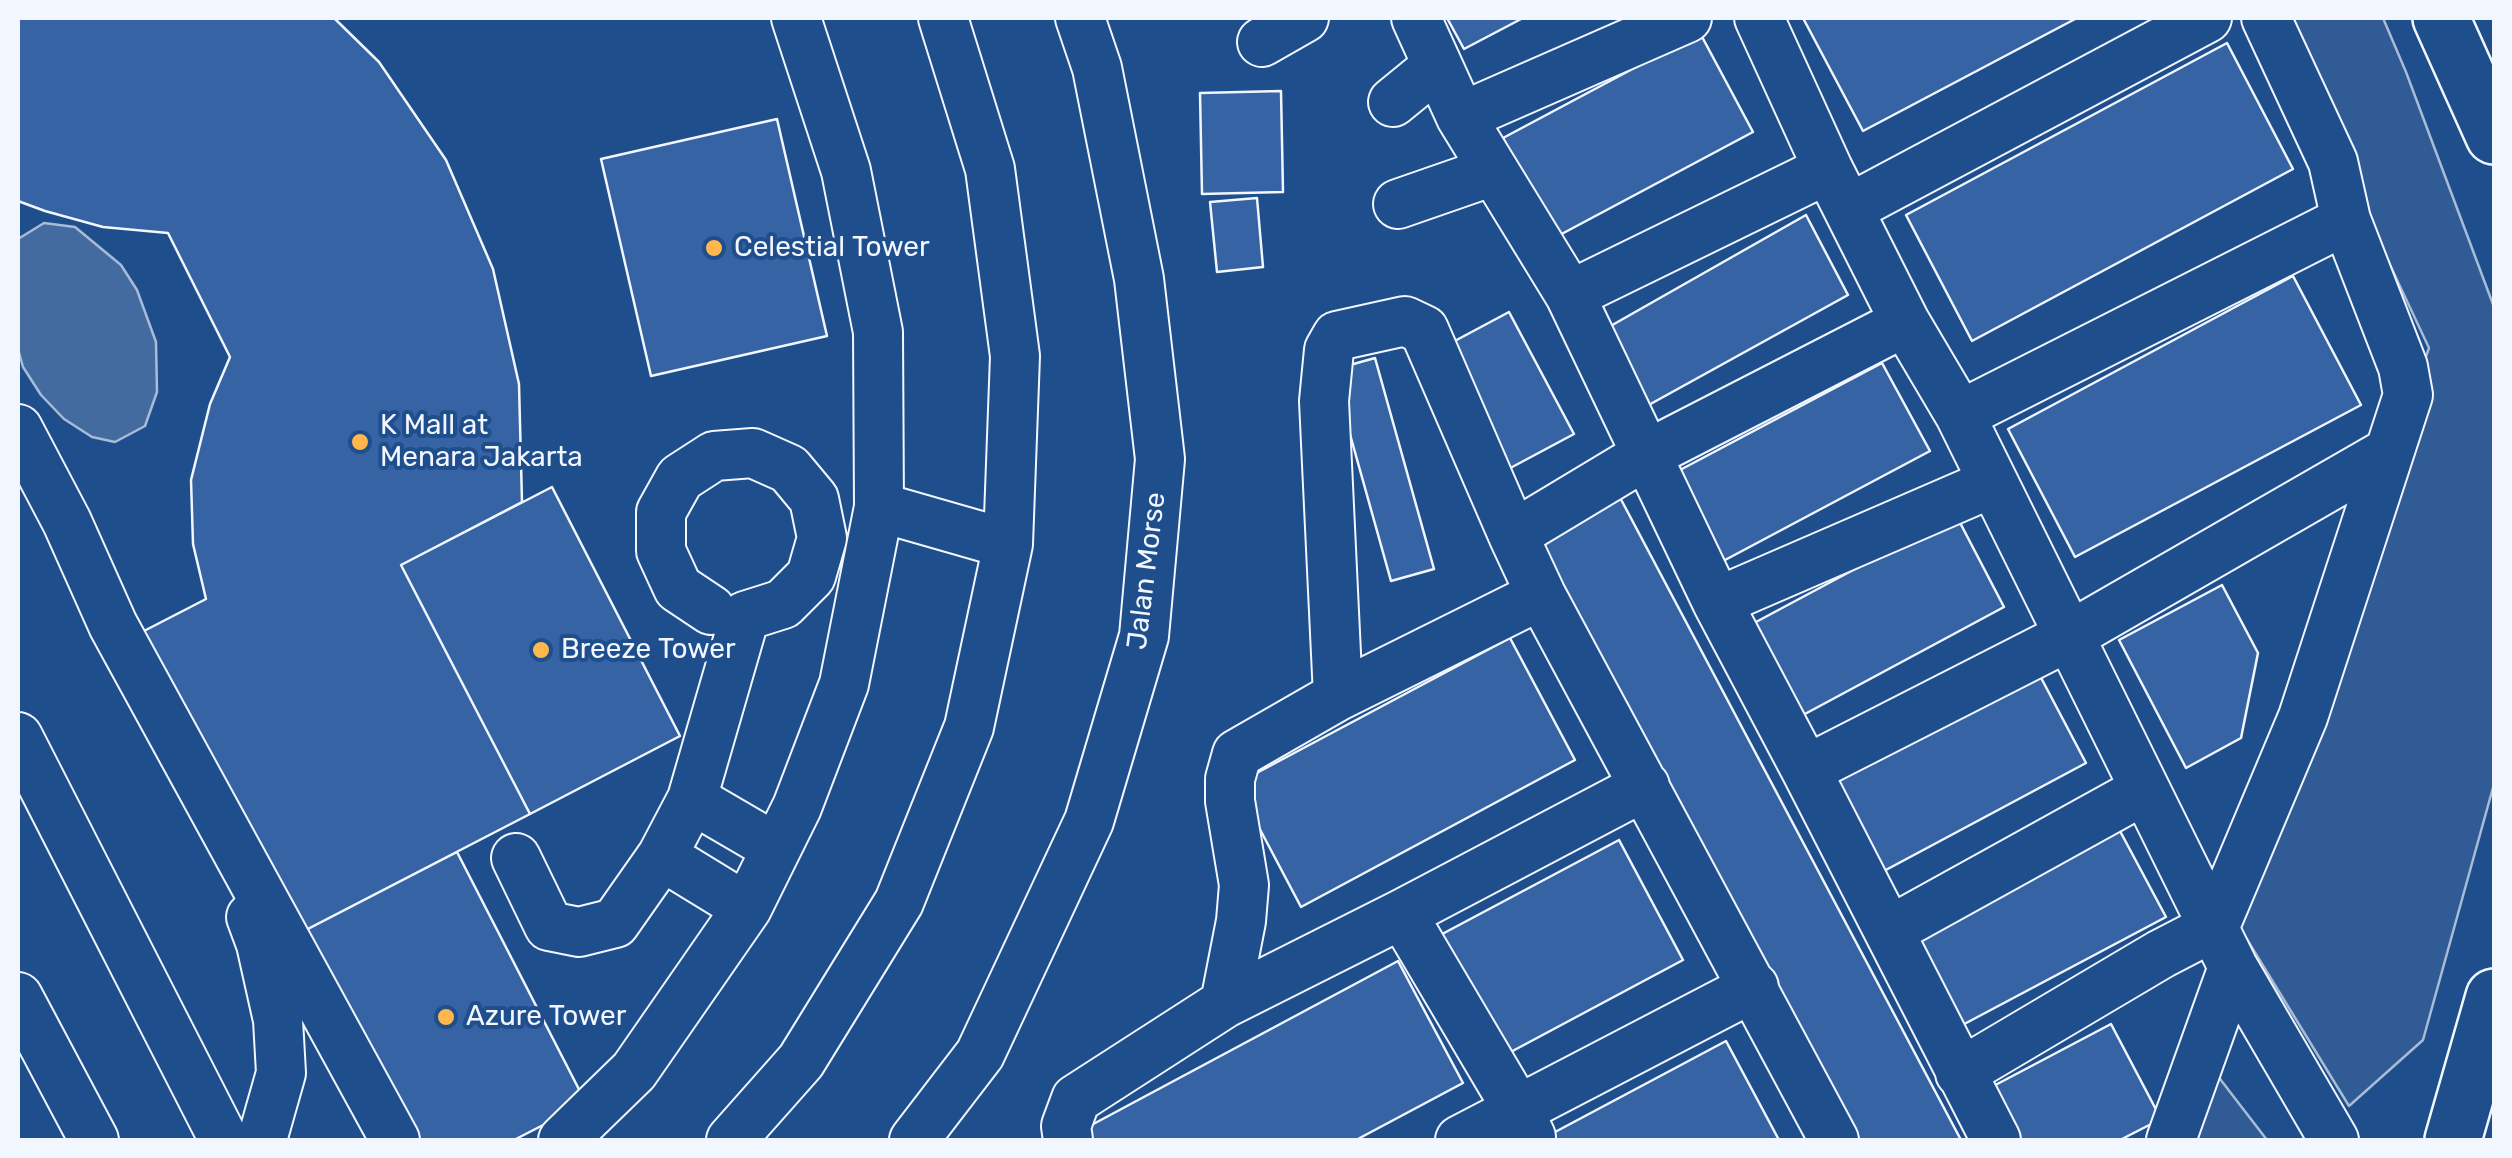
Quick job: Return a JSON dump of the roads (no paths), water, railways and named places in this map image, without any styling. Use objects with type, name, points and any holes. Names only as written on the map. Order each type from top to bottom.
[{"type":"main road","points":[[2440,18],[2494,136]]},
{"type":"main road","points":[[2454,1140],[2494,997]]},
{"type":"street","points":[[592,1131],[746,908],[797,806],[844,684],[879,507],[878,332],[846,171],[796,18]]},
{"type":"street","points":[[731,1140],[800,1061],[899,902],[969,727],[1008,544],[1015,356],[990,170],[943,18]]},
{"type":"street","name":"Jalan Morse","points":[[914,1140],[980,1054],[1089,820],[1144,636],[1160,459],[1139,280],[1097,68],[1080,18]]},
{"type":"street","points":[[1262,42],[1304,18]]},
{"type":"street","points":[[1416,18],[1492,171],[1570,295],[1717,602],[1996,1140]]},
{"type":"street","points":[[1462,117],[1687,18]]},
{"type":"street","points":[[1759,18],[1905,322],[1960,416],[2224,947],[2334,1140]]},
{"type":"street","points":[[1570,295],[1839,188],[2207,18]]},
{"type":"street","points":[[2171,1140],[2224,947],[2408,395],[2403,367],[2346,220],[2333,162],[2266,18]]},
{"type":"street","points":[[1393,102],[1437,66]]},
{"type":"street","points":[[1398,204],[1492,171]]},
{"type":"street","points":[[1960,416],[2346,220]]},
{"type":"street","points":[[1338,696],[1324,401],[1329,350],[1337,336],[1405,321],[1424,330],[1542,595],[1834,1140]]},
{"type":"street","points":[[1513,535],[1646,456],[1905,322]]},
{"type":"street","points":[[18,428],[67,522],[113,625],[395,1140]]},
{"type":"street","points":[[516,858],[549,926],[579,932],[614,923],[662,856],[692,799],[745,616],[783,604],[811,576],[822,538],[814,500],[790,468],[753,453],[714,456],[680,478],[661,512],[661,552],[678,588],[711,610]]},
{"type":"street","points":[[1806,770],[2069,636],[2388,453]]},
{"type":"street","points":[[1717,602],[1992,483]]},
{"type":"street","points":[[879,507],[1008,544]]},
{"type":"street","points":[[1225,1004],[1242,921],[1244,885],[1230,802],[1230,779],[1237,754],[1338,696],[1542,595]]},
{"type":"street","points":[[18,738],[224,1140]]},
{"type":"street","points":[[1068,1140],[1066,1126],[1076,1099],[1225,1004],[1645,786]]},
{"type":"street","points":[[1889,931],[2144,790]]},
{"type":"street","points":[[692,799],[776,848]]},
{"type":"street","points":[[216,814],[261,944],[278,1020],[280,1074],[262,1140]]},
{"type":"street","points":[[662,856],[746,908]]},
{"type":"street","points":[[1402,914],[1526,1126]]},
{"type":"street","points":[[1960,1073],[2161,954],[2224,947]]},
{"type":"street","points":[[1460,1140],[1526,1126],[1754,987]]},
{"type":"street","points":[[18,996],[94,1140]]},
{"type":"place","name":"Celestial Tower","points":[[714,248]]},
{"type":"place","name":"K Mall at Menara Jakarta","points":[[360,442]]},
{"type":"place","name":"Breeze Tower","points":[[541,650]]},
{"type":"place","name":"Azure Tower","points":[[446,1017]]}]
